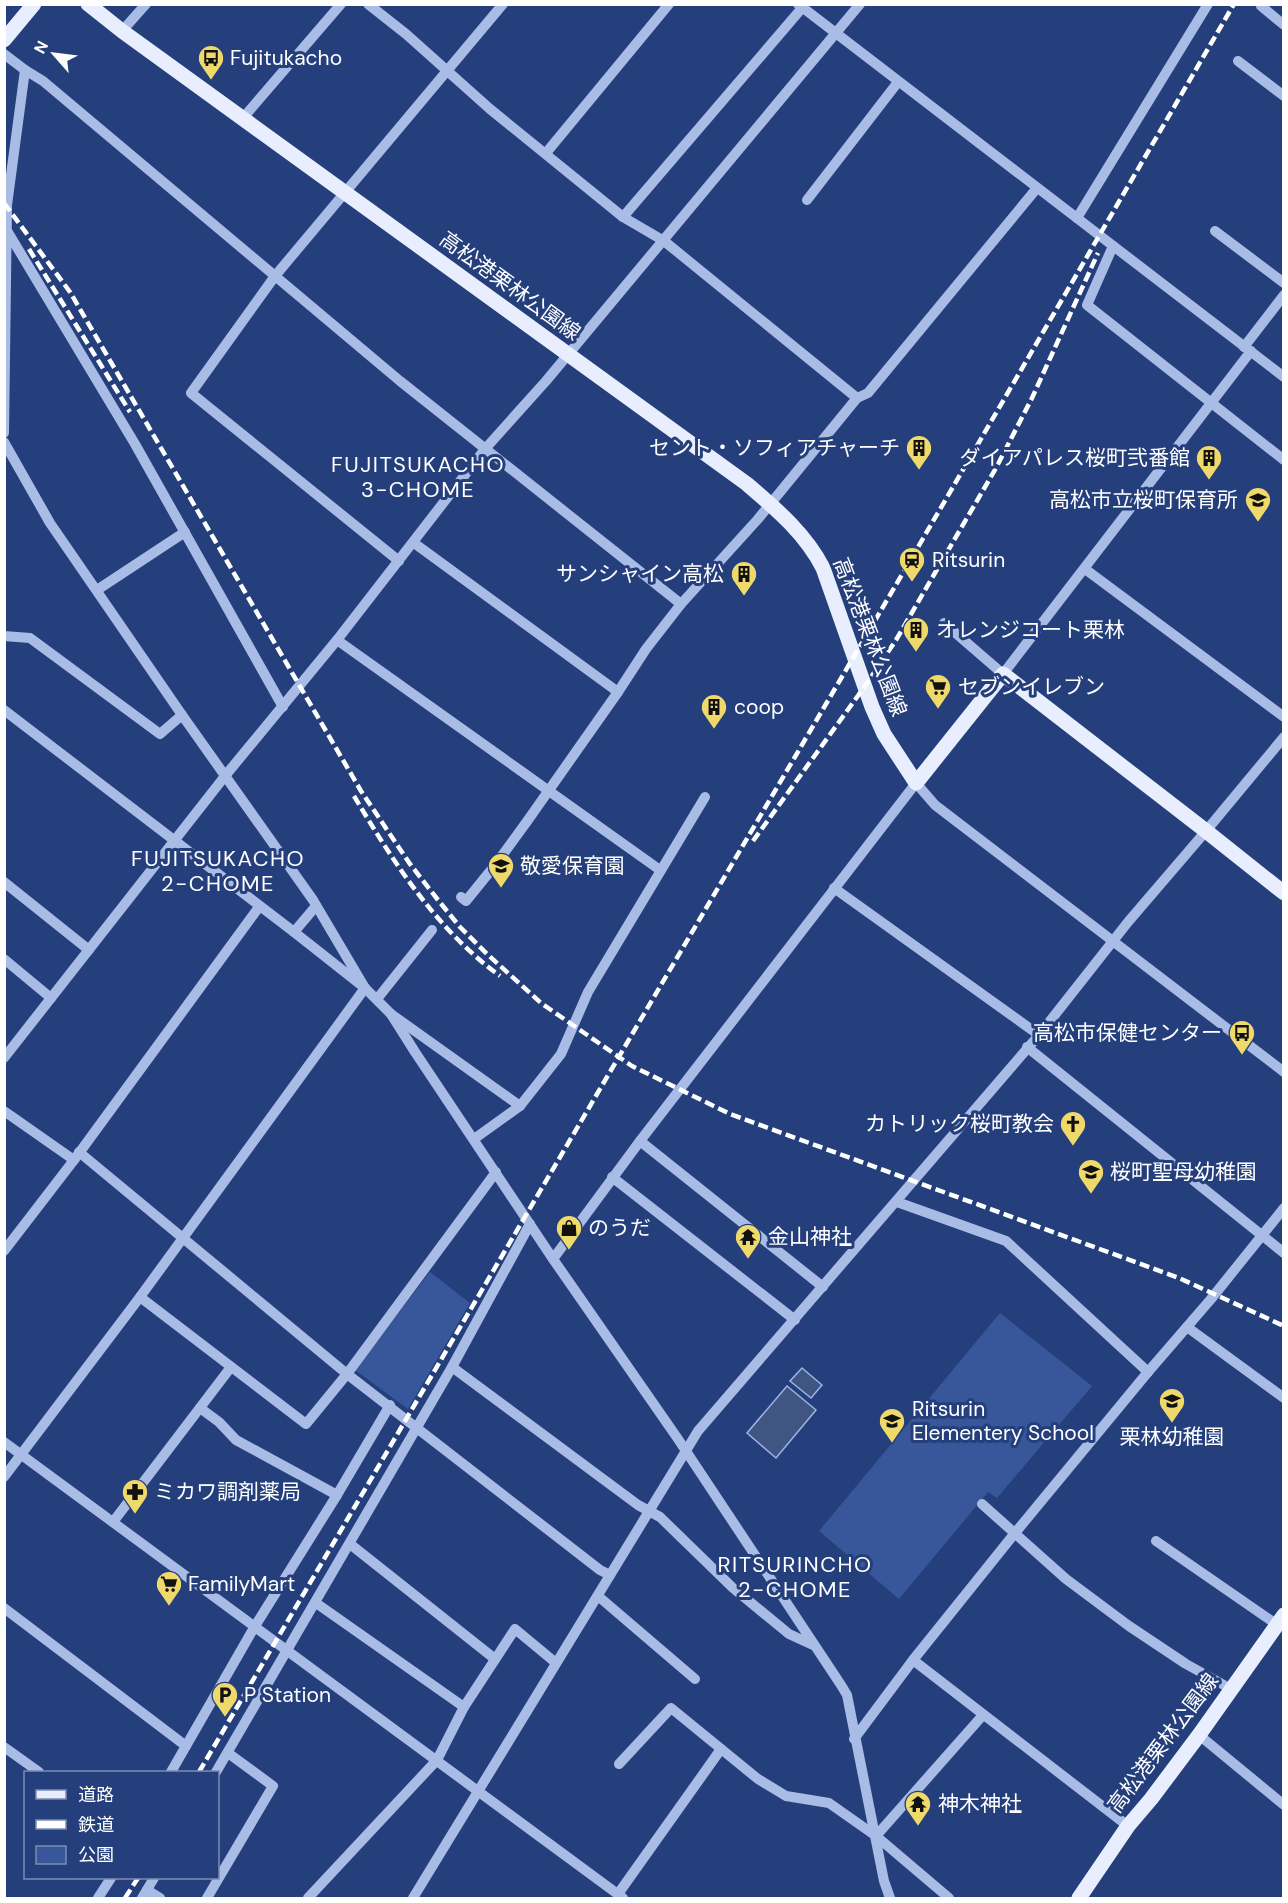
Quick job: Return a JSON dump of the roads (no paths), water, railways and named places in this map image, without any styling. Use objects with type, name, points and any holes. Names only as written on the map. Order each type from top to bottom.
[{"type":"main road","points":[[4,40],[34,4]]},
{"type":"main road","name":"高松港栗林公園線","points":[[88,4],[122,31],[747,484],[791,523],[814,551],[884,734],[916,783]]},
{"type":"main road","points":[[916,783],[1003,674],[1284,893]]},
{"type":"main road","name":"高松港栗林公園線","points":[[1079,1899],[1128,1826],[1199,1736],[1280,1620]]},
{"type":"street","points":[[122,31],[146,4]]},
{"type":"street","points":[[243,118],[341,4]]},
{"type":"street","points":[[368,4],[406,34],[490,109],[623,217],[664,241],[856,398]]},
{"type":"street","points":[[399,561],[191,393],[275,276],[503,4]]},
{"type":"street","points":[[546,153],[669,4]]},
{"type":"street","points":[[4,1058],[225,776],[338,640],[485,449],[664,241],[860,4]]},
{"type":"street","points":[[1077,218],[1208,4]]},
{"type":"street","points":[[623,217],[800,6],[1284,377]]},
{"type":"street","points":[[1261,6],[1282,20]]},
{"type":"street","points":[[4,54],[43,81],[485,449],[681,604]]},
{"type":"street","points":[[1238,61],[1284,96]]},
{"type":"street","points":[[4,433],[7,205],[25,70]]},
{"type":"street","points":[[807,200],[898,82]]},
{"type":"street","points":[[461,897],[466,901],[496,864],[646,649],[681,604],[770,504],[856,398],[868,393],[1037,188]]},
{"type":"street","points":[[6,230],[135,444],[284,707]]},
{"type":"street","points":[[1215,231],[1284,283]]},
{"type":"street","points":[[1113,246],[1088,304],[1284,460]]},
{"type":"street","points":[[944,623],[1003,674],[1212,402],[1284,295]]},
{"type":"street","points":[[4,441],[50,523],[316,906],[365,988]]},
{"type":"street","points":[[97,590],[185,532]]},
{"type":"street","points":[[414,543],[618,692]]},
{"type":"street","points":[[1085,569],[1284,717]]},
{"type":"street","points":[[4,636],[30,638],[160,734],[182,715]]},
{"type":"street","points":[[338,640],[660,870]]},
{"type":"street","points":[[4,710],[294,932],[365,988],[392,1014],[520,1106]]},
{"type":"street","points":[[413,1899],[698,1431],[1039,1035],[1113,940],[1284,737]]},
{"type":"street","points":[[553,1259],[612,1177],[916,783],[935,805],[1284,1072]]},
{"type":"street","points":[[474,1138],[520,1106],[561,1054],[588,992],[705,797]]},
{"type":"street","points":[[4,882],[88,950]]},
{"type":"street","points":[[834,888],[1039,1035]]},
{"type":"street","points":[[294,932],[316,906]]},
{"type":"street","points":[[4,1251],[77,1156],[259,907]]},
{"type":"street","points":[[376,999],[432,930]]},
{"type":"street","points":[[4,959],[51,998]]},
{"type":"street","points":[[4,1477],[140,1298],[365,988]]},
{"type":"street","points":[[392,1014],[553,1259],[686,1450],[847,1695],[854,1739],[884,1881],[890,1899]]},
{"type":"street","points":[[1027,1047],[1284,1252]]},
{"type":"street","points":[[4,1111],[77,1156],[183,1239],[347,1374],[390,1405],[600,1570],[610,1575]]},
{"type":"street","points":[[640,1141],[823,1287]]},
{"type":"street","points":[[140,1298],[306,1424],[347,1374],[496,1172]]},
{"type":"street","points":[[612,1177],[795,1320]]},
{"type":"street","points":[[900,1198],[1006,1241],[1149,1372]]},
{"type":"street","points":[[854,1739],[913,1660],[1015,1533],[1212,1299],[1284,1208]]},
{"type":"street","points":[[217,1771],[418,1427],[530,1224]]},
{"type":"street","points":[[1187,1327],[1284,1398]]},
{"type":"street","points":[[113,1522],[231,1367]]},
{"type":"street","points":[[452,1367],[638,1505],[660,1517],[734,1588],[781,1628],[814,1645]]},
{"type":"street","points":[[172,1771],[255,1626],[337,1496],[390,1405]]},
{"type":"street","points":[[200,1407],[236,1440],[337,1496]]},
{"type":"street","points":[[4,1443],[480,1791],[621,1897],[721,1749]]},
{"type":"street","points":[[982,1504],[1066,1579],[1129,1626],[1186,1664],[1231,1689]]},
{"type":"street","points":[[1156,1541],[1280,1620]]},
{"type":"street","points":[[351,1544],[495,1659]]},
{"type":"street","points":[[597,1596],[695,1679]]},
{"type":"street","points":[[316,1603],[464,1707]]},
{"type":"street","points":[[4,1608],[186,1746]]},
{"type":"street","points":[[308,1899],[437,1760],[464,1707],[515,1629],[556,1663]]},
{"type":"street","points":[[913,1660],[1128,1826]]},
{"type":"street","points":[[619,1764],[671,1708],[758,1779],[786,1796],[829,1803],[876,1836],[949,1899]]},
{"type":"street","points":[[876,1836],[983,1715]]},
{"type":"street","points":[[1199,1736],[1284,1805]]},
{"type":"street","points":[[4,1747],[36,1771]]},
{"type":"street","points":[[219,1878],[273,1786],[228,1753]]},
{"type":"street","points":[[98,1899],[110,1879]]},
{"type":"street","points":[[153,1879],[144,1894],[160,1899]]},
{"type":"street","points":[[207,1899],[219,1879]]},
{"type":"railway","points":[[200,1771],[1234,4]]},
{"type":"railway","points":[[4,203],[70,292],[361,791],[410,864],[460,927],[541,1003],[632,1066],[730,1114],[1179,1278],[1284,1326]]},
{"type":"railway","points":[[29,249],[130,412]]},
{"type":"railway","points":[[753,841],[896,640],[996,468],[1032,398],[1098,253]]},
{"type":"railway","points":[[354,796],[418,894],[456,937],[500,976]]},
{"type":"railway","points":[[125,1898],[137,1879]]},
{"type":"place","name":"Fujitukacho","points":[[211,81]]},
{"type":"place","name":"セント・ソフィアチャーチ","points":[[919,471]]},
{"type":"place","name":"ダイアパレス桜町弐番館","points":[[1209,481]]},
{"type":"place","name":"高松市立桜町保育所","points":[[1258,523]]},
{"type":"place","name":"Ritsurin","points":[[912,583]]},
{"type":"place","name":"サンシャイン高松","points":[[744,597]]},
{"type":"place","name":"オレンジコート栗林","points":[[916,653]]},
{"type":"place","name":"セブンイレブン","points":[[938,710]]},
{"type":"place","name":"coop","points":[[714,730]]},
{"type":"place","name":"敬愛保育園","points":[[501,889]]},
{"type":"place","name":"高松市保健センター","points":[[1242,1056]]},
{"type":"place","name":"カトリック桜町教会","points":[[1073,1147]]},
{"type":"place","name":"桜町聖母幼稚園","points":[[1091,1195]]},
{"type":"place","name":"のうだ","points":[[569,1251]]},
{"type":"place","name":"金山神社","points":[[748,1260]]},
{"type":"place","name":"栗林幼稚園","points":[[1172,1424]]},
{"type":"place","name":"Ritsurin Elementery School","points":[[892,1444]]},
{"type":"place","name":"ミカワ調剤薬局","points":[[135,1515]]},
{"type":"place","name":"FamilyMart","points":[[169,1607]]},
{"type":"place","name":"P Station","points":[[225,1718]]},
{"type":"place","name":"神木神社","points":[[918,1827]]},
{"type":"district","name":"FUJITSUKACHO 3-CHOME","points":[[418,476]]},
{"type":"district","name":"FUJITSUKACHO 2-CHOME","points":[[218,870]]},
{"type":"district","name":"RITSURINCHO 2-CHOME","points":[[795,1577]]}]
